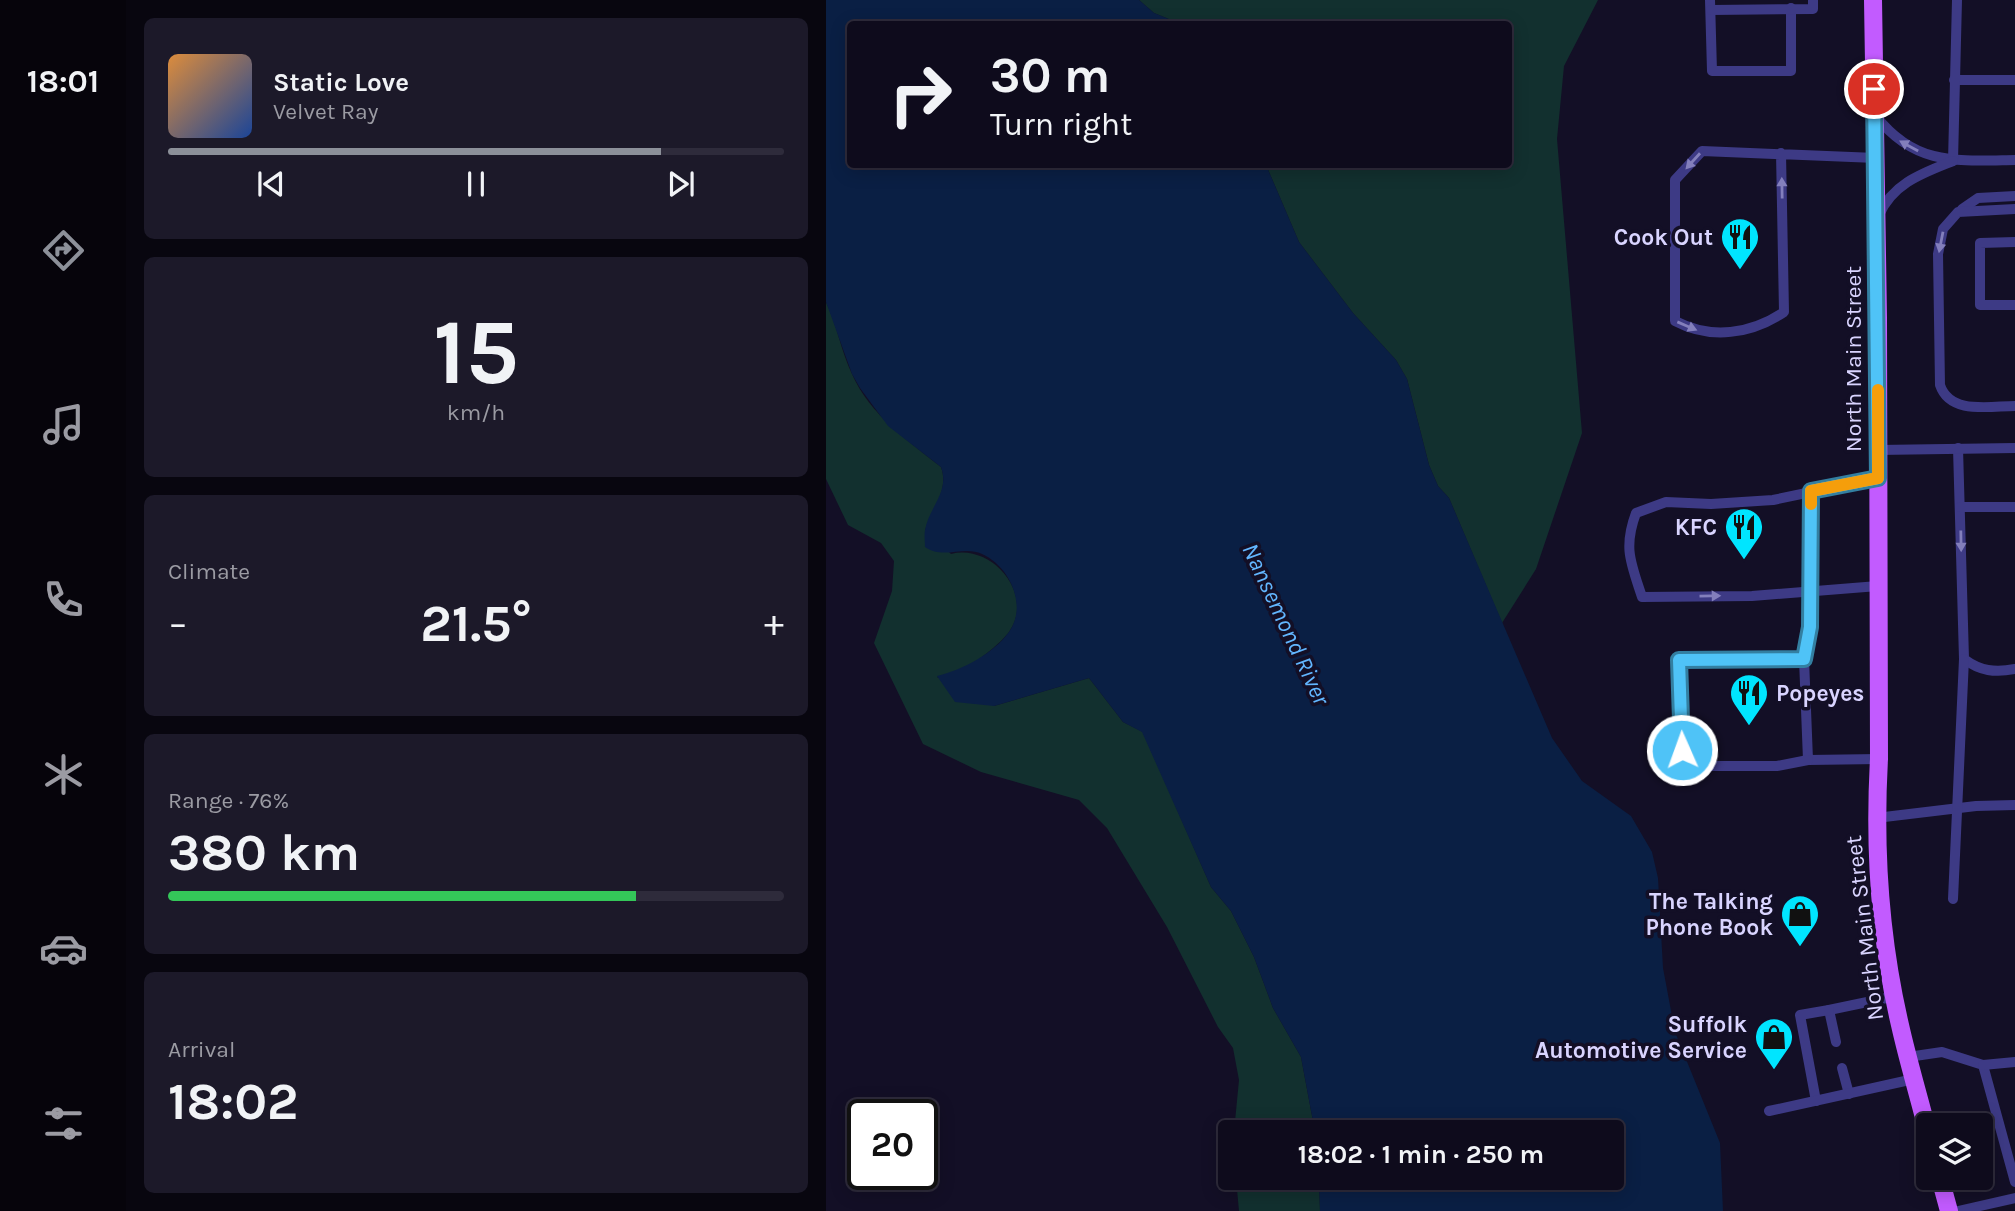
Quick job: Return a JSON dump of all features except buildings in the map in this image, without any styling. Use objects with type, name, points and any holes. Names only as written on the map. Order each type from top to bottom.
[{"type":"main road","name":"North Main Street","points":[[1873,0],[1878,450],[1879,759],[1876,818],[1881,904],[1908,1057],[1923,1113]]},
{"type":"main road","points":[[1943,1190],[1949,1211]]},
{"type":"lane","points":[[1791,8],[1791,71],[1712,71],[1710,5],[1791,8],[1813,9],[1813,0]]},
{"type":"lane","points":[[1953,162],[1957,0]]},
{"type":"lane","points":[[1954,80],[2015,80]]},
{"type":"lane","points":[[1875,116],[1903,144],[1928,156],[1953,162],[2015,160]]},
{"type":"lane","points":[[1781,153],[1784,312],[1746,332],[1693,331],[1675,321],[1675,180],[1702,151],[1781,153],[1876,159]]},
{"type":"lane","points":[[1876,222],[1886,200],[1905,182],[1953,162]]},
{"type":"lane","points":[[2015,196],[1978,198],[1958,212],[1943,229],[1938,254],[1940,385],[1944,396],[1953,403],[2015,406]]},
{"type":"lane","points":[[1958,212],[2015,209]]},
{"type":"lane","points":[[2015,242],[1980,243],[1980,305],[2015,305]]},
{"type":"lane","points":[[1953,899],[1964,659],[1958,448]]},
{"type":"lane","points":[[1878,450],[2015,448]]},
{"type":"lane","points":[[1878,478],[1773,500],[1711,504],[1666,502],[1636,513],[1628,536],[1631,562],[1642,597],[1752,596],[1878,586]]},
{"type":"lane","points":[[1808,760],[1804,659],[1810,627],[1812,591],[1811,491]]},
{"type":"lane","points":[[1960,507],[2015,507]]},
{"type":"lane","points":[[1804,659],[1679,660],[1682,750],[1705,766],[1777,766],[1808,760],[1879,759]]},
{"type":"lane","points":[[1964,659],[1977,669],[2000,672],[2015,669]]},
{"type":"lane","points":[[1876,818],[1957,808],[2015,805]]},
{"type":"lane","points":[[1816,1101],[1800,1015],[1896,996]]},
{"type":"lane","points":[[1829,1010],[1836,1042]]},
{"type":"lane","points":[[1908,1057],[1942,1052],[1983,1065],[2015,1062]]},
{"type":"lane","points":[[1983,1065],[2015,1182]]},
{"type":"lane","points":[[1842,1068],[1849,1094]]},
{"type":"lane","points":[[1769,1111],[1914,1079]]},
{"type":"lane","points":[[1958,1211],[2015,1198]]},
{"type":"green space","points":[[1139,0],[1598,0],[1564,66],[1557,139],[1582,433],[1536,569],[1502,623],[1449,498],[1438,486],[1429,465],[1407,379],[1396,360],[1353,313],[1299,242],[1267,168],[1512,168],[1512,21],[1174,21],[1154,13]]},
{"type":"green space","points":[[826,302],[848,365],[869,402],[890,426],[941,467],[942,491],[925,530],[951,554],[981,556],[994,564],[1013,588],[1017,602],[1016,617],[1005,637],[968,667],[937,677],[994,706],[1089,678],[1123,722],[1143,732],[1211,887],[1231,911],[1254,957],[1273,1008],[1301,1057],[1313,1120],[1235,1120],[1239,1080],[1233,1048],[1218,1027],[1167,927],[1107,828],[1079,800],[981,772],[923,744],[874,643],[892,591],[894,561],[881,543],[848,525],[826,479]]},
{"type":"green space","points":[[1237,1190],[1319,1190],[1320,1211],[1239,1211]]},
{"type":"water","name":"Nansemond River","points":[[826,0],[1139,0],[1154,13],[1174,21],[847,21],[847,168],[1267,168],[1299,242],[1353,313],[1396,360],[1407,379],[1429,465],[1438,486],[1449,498],[1552,738],[1582,781],[1631,816],[1652,852],[1658,878],[1663,968],[1675,1032],[1720,1143],[1723,1211],[1320,1211],[1319,1190],[1624,1190],[1624,1120],[1313,1120],[1301,1057],[1273,1008],[1254,957],[1231,911],[1211,887],[1142,732],[1123,722],[1089,678],[994,706],[955,702],[937,676],[976,660],[995,647],[1009,632],[1017,610],[1013,587],[1000,567],[982,554],[968,551],[946,553],[925,547],[927,522],[943,484],[941,467],[888,426],[852,374],[826,302]]},
{"type":"slow traffic","points":[[1811,504],[1811,491],[1878,478],[1878,390]]},
{"type":"place","name":"Cook Out","points":[[1740,271]]},
{"type":"place","name":"KFC","points":[[1744,561]]},
{"type":"place","name":"Popeyes","points":[[1749,727]]},
{"type":"place","name":"The Talking Phone Book","points":[[1800,948]]},
{"type":"place","name":"Suffolk Automotive Service","points":[[1774,1071]]},
{"type":"route","points":[[1682,750],[1679,660],[1804,659],[1810,627],[1812,591],[1811,491],[1878,478],[1874,89]]}]
